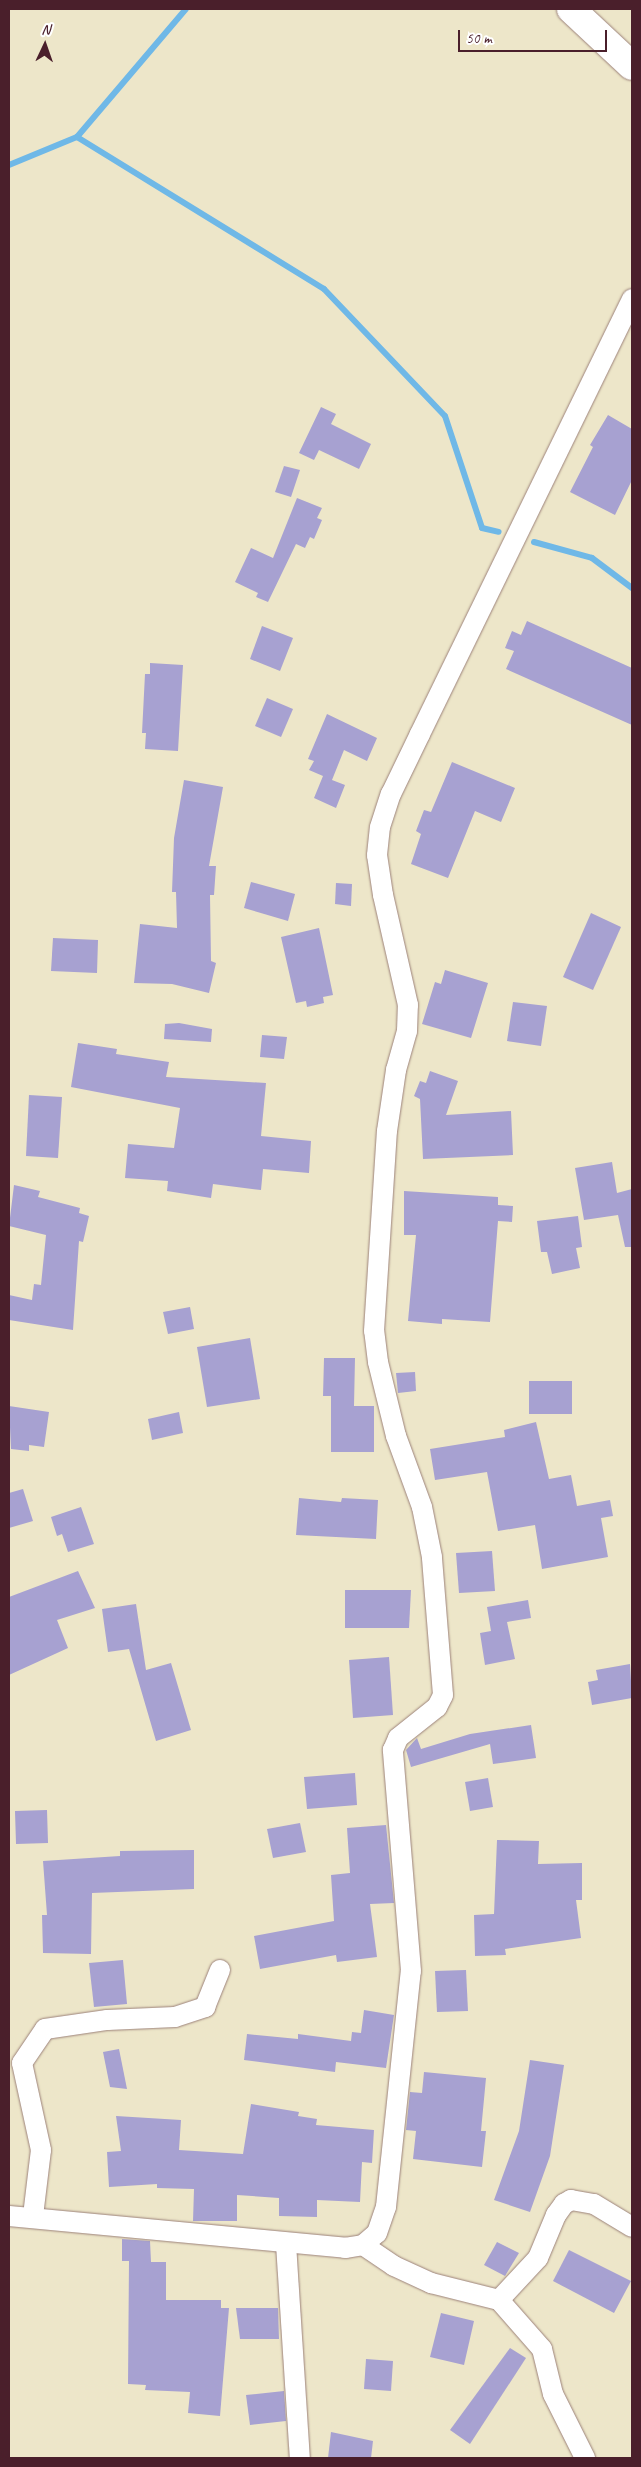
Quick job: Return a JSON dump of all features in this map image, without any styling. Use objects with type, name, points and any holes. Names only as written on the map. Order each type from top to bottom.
[{"type":"highway","points":[[571,9],[632,66]]},
{"type":"street","points":[[9,2216],[33,2216],[286,2244],[345,2248],[363,2245],[376,2233],[386,2207],[411,1971],[393,1750],[398,1738],[437,1707],[443,1695],[432,1558],[422,1507],[396,1436],[378,1362],[374,1331],[387,1131],[396,1070],[407,1031],[408,1006],[383,895],[377,854],[380,827],[391,794],[632,299]]},
{"type":"street","points":[[33,2216],[41,2150],[22,2063],[45,2029],[107,2020],[176,2018],[205,2007],[220,1970]]},
{"type":"street","points":[[499,2300],[538,2258],[556,2215],[571,2200],[594,2204],[632,2227]]},
{"type":"street","points":[[286,2244],[300,2458]]},
{"type":"street","points":[[363,2245],[394,2266],[431,2283],[499,2300],[542,2349],[553,2394],[585,2458]]},
{"type":"building","points":[[321,407],[336,414],[331,424],[371,444],[359,469],[319,450],[314,460],[299,453]]},
{"type":"building","points":[[608,415],[632,429],[632,480],[615,515],[570,492],[593,447],[590,445]]},
{"type":"building","points":[[284,466],[300,470],[291,497],[275,492]]},
{"type":"building","points":[[297,498],[322,508],[317,518],[322,520],[314,539],[310,537],[305,548],[296,544],[268,602],[256,597],[258,593],[235,582],[251,548],[273,558]]},
{"type":"building","points":[[527,621],[632,668],[632,725],[506,669],[514,651],[505,648],[512,631],[521,635]]},
{"type":"building","points":[[262,626],[293,638],[280,671],[250,659]]},
{"type":"building","points":[[150,663],[183,665],[178,751],[145,749],[146,733],[142,733],[145,674],[150,674]]},
{"type":"building","points":[[267,698],[293,709],[281,737],[255,726]]},
{"type":"building","points":[[327,714],[377,738],[367,761],[344,750],[332,780],[345,785],[336,808],[314,798],[323,776],[309,770],[314,761],[308,759]]},
{"type":"building","points":[[452,762],[515,788],[501,822],[475,811],[448,878],[411,864],[421,834],[416,831],[424,810],[431,812]]},
{"type":"building","points":[[184,780],[223,787],[209,866],[216,866],[214,895],[210,895],[211,961],[216,963],[209,993],[172,984],[134,983],[140,924],[177,928],[176,892],[172,892],[174,838]]},
{"type":"building","points":[[251,882],[295,894],[288,921],[244,908]]},
{"type":"building","points":[[336,883],[352,884],[351,906],[335,904]]},
{"type":"building","points":[[591,913],[621,927],[593,990],[563,977]]},
{"type":"building","points":[[319,928],[333,995],[323,997],[324,1003],[307,1007],[306,1001],[296,1003],[281,937]]},
{"type":"building","points":[[53,938],[98,940],[97,973],[51,971]]},
{"type":"building","points":[[445,970],[488,983],[471,1038],[422,1024],[435,982],[441,984]]},
{"type":"building","points":[[513,1002],[547,1006],[541,1046],[507,1041]]},
{"type":"building","points":[[179,1023],[212,1029],[211,1042],[164,1039],[165,1024]]},
{"type":"building","points":[[262,1035],[287,1037],[284,1059],[260,1057]]},
{"type":"building","points":[[78,1043],[117,1049],[116,1054],[169,1062],[166,1077],[266,1083],[261,1136],[311,1141],[309,1173],[263,1169],[261,1190],[213,1184],[211,1198],[167,1191],[168,1181],[125,1178],[128,1144],[174,1148],[180,1108],[71,1087]]},
{"type":"building","points":[[430,1071],[458,1081],[446,1115],[511,1111],[513,1155],[423,1159],[420,1099],[414,1096],[420,1081],[426,1083]]},
{"type":"building","points":[[29,1095],[62,1097],[58,1158],[26,1156]]},
{"type":"building","points":[[612,1162],[617,1193],[632,1189],[632,1247],[625,1247],[618,1215],[584,1220],[575,1168]]},
{"type":"building","points":[[14,1185],[40,1191],[38,1197],[80,1208],[79,1213],[89,1216],[83,1242],[79,1241],[73,1330],[9,1320],[9,1295],[32,1300],[34,1284],[41,1285],[46,1235],[9,1226]]},
{"type":"building","points":[[404,1191],[498,1197],[498,1205],[513,1206],[512,1222],[498,1221],[490,1322],[442,1319],[442,1324],[408,1321],[416,1235],[404,1235]]},
{"type":"building","points":[[578,1216],[582,1247],[576,1248],[580,1268],[552,1274],[547,1252],[541,1252],[537,1221]]},
{"type":"building","points":[[190,1307],[194,1329],[168,1334],[163,1312]]},
{"type":"building","points":[[250,1338],[260,1399],[207,1407],[197,1347]]},
{"type":"building","points":[[324,1358],[355,1358],[354,1406],[374,1406],[374,1452],[331,1452],[331,1396],[323,1396]]},
{"type":"building","points":[[415,1372],[416,1391],[398,1393],[396,1373]]},
{"type":"building","points":[[529,1381],[572,1381],[572,1414],[529,1414]]},
{"type":"building","points":[[9,1406],[49,1412],[44,1447],[29,1445],[29,1451],[11,1449]]},
{"type":"building","points":[[179,1412],[183,1433],[152,1440],[148,1419]]},
{"type":"building","points":[[536,1422],[549,1479],[571,1475],[577,1506],[610,1500],[613,1516],[601,1518],[608,1557],[542,1569],[535,1525],[498,1531],[487,1472],[435,1480],[430,1449],[505,1437],[504,1430]]},
{"type":"building","points":[[23,1489],[33,1521],[9,1528],[9,1493]]},
{"type":"building","points":[[299,1498],[341,1502],[342,1498],[378,1500],[376,1539],[296,1535]]},
{"type":"building","points":[[81,1507],[94,1544],[68,1552],[62,1534],[57,1536],[51,1517]]},
{"type":"building","points":[[492,1551],[495,1591],[459,1593],[456,1553]]},
{"type":"building","points":[[78,1571],[95,1608],[57,1620],[68,1648],[9,1675],[9,1597]]},
{"type":"building","points":[[345,1590],[411,1590],[409,1628],[345,1628]]},
{"type":"building","points":[[528,1600],[531,1618],[507,1622],[515,1659],[485,1665],[480,1633],[491,1631],[487,1607]]},
{"type":"building","points":[[136,1604],[146,1670],[171,1663],[191,1730],[156,1741],[129,1649],[108,1652],[102,1609]]},
{"type":"building","points":[[389,1657],[393,1715],[353,1718],[349,1660]]},
{"type":"building","points":[[630,1664],[632,1698],[592,1705],[588,1682],[598,1680],[596,1670]]},
{"type":"building","points":[[531,1725],[536,1758],[493,1764],[490,1744],[411,1767],[406,1750],[417,1738],[421,1749],[470,1734]]},
{"type":"building","points":[[355,1773],[357,1805],[307,1809],[304,1777]]},
{"type":"building","points":[[488,1778],[493,1807],[470,1811],[465,1782]]},
{"type":"building","points":[[47,1810],[48,1843],[16,1844],[15,1811]]},
{"type":"building","points":[[300,1823],[306,1852],[273,1858],[267,1829]]},
{"type":"building","points":[[386,1825],[394,1903],[370,1904],[377,1957],[337,1962],[336,1955],[260,1969],[254,1936],[334,1921],[331,1875],[350,1873],[347,1828]]},
{"type":"building","points":[[497,1840],[539,1841],[538,1864],[582,1863],[582,1900],[576,1900],[581,1938],[505,1949],[506,1955],[475,1956],[474,1915],[494,1914]]},
{"type":"building","points":[[194,1850],[194,1889],[92,1893],[91,1954],[43,1953],[42,1915],[47,1915],[43,1861],[120,1856],[120,1851]]},
{"type":"building","points":[[123,1960],[127,2004],[94,2007],[89,1963]]},
{"type":"building","points":[[466,1970],[468,2011],[437,2012],[435,1971]]},
{"type":"building","points":[[364,2010],[394,2015],[386,2068],[336,2062],[335,2072],[244,2060],[247,2034],[298,2039],[298,2034],[351,2041],[352,2032],[361,2033]]},
{"type":"building","points":[[119,2049],[127,2089],[110,2087],[103,2052]]},
{"type":"building","points":[[530,2060],[564,2065],[550,2156],[530,2212],[494,2200],[519,2131]]},
{"type":"building","points":[[424,2072],[486,2078],[481,2131],[486,2131],[482,2167],[413,2159],[416,2131],[406,2130],[410,2092],[422,2093]]},
{"type":"building","points":[[251,2104],[299,2112],[298,2116],[317,2119],[316,2125],[374,2130],[372,2163],[362,2162],[360,2202],[317,2200],[317,2217],[279,2216],[279,2198],[237,2195],[237,2221],[193,2221],[194,2189],[157,2188],[157,2184],[109,2187],[107,2152],[121,2151],[116,2116],[181,2120],[179,2150],[243,2154]]},
{"type":"building","points":[[122,2239],[150,2241],[151,2262],[166,2262],[166,2300],[221,2300],[221,2308],[229,2308],[220,2416],[188,2413],[190,2392],[145,2390],[146,2385],[128,2384],[129,2261],[122,2261]]},
{"type":"building","points":[[497,2242],[519,2253],[505,2276],[484,2265]]},
{"type":"building","points":[[569,2250],[631,2281],[614,2313],[553,2281]]},
{"type":"building","points":[[236,2308],[278,2308],[279,2339],[240,2339]]},
{"type":"building","points":[[441,2313],[474,2321],[464,2365],[430,2357]]},
{"type":"building","points":[[510,2348],[526,2358],[470,2444],[450,2430]]},
{"type":"building","points":[[366,2359],[393,2361],[391,2391],[364,2389]]},
{"type":"building","points":[[284,2391],[286,2421],[250,2425],[246,2395]]},
{"type":"building","points":[[331,2432],[373,2441],[371,2458],[328,2458]]},
{"type":"waterway","points":[[9,165],[77,137],[186,9]]},
{"type":"waterway","points":[[77,137],[324,289],[445,416],[482,528],[499,532]]},
{"type":"waterway","points":[[534,542],[592,558],[632,588]]}]
